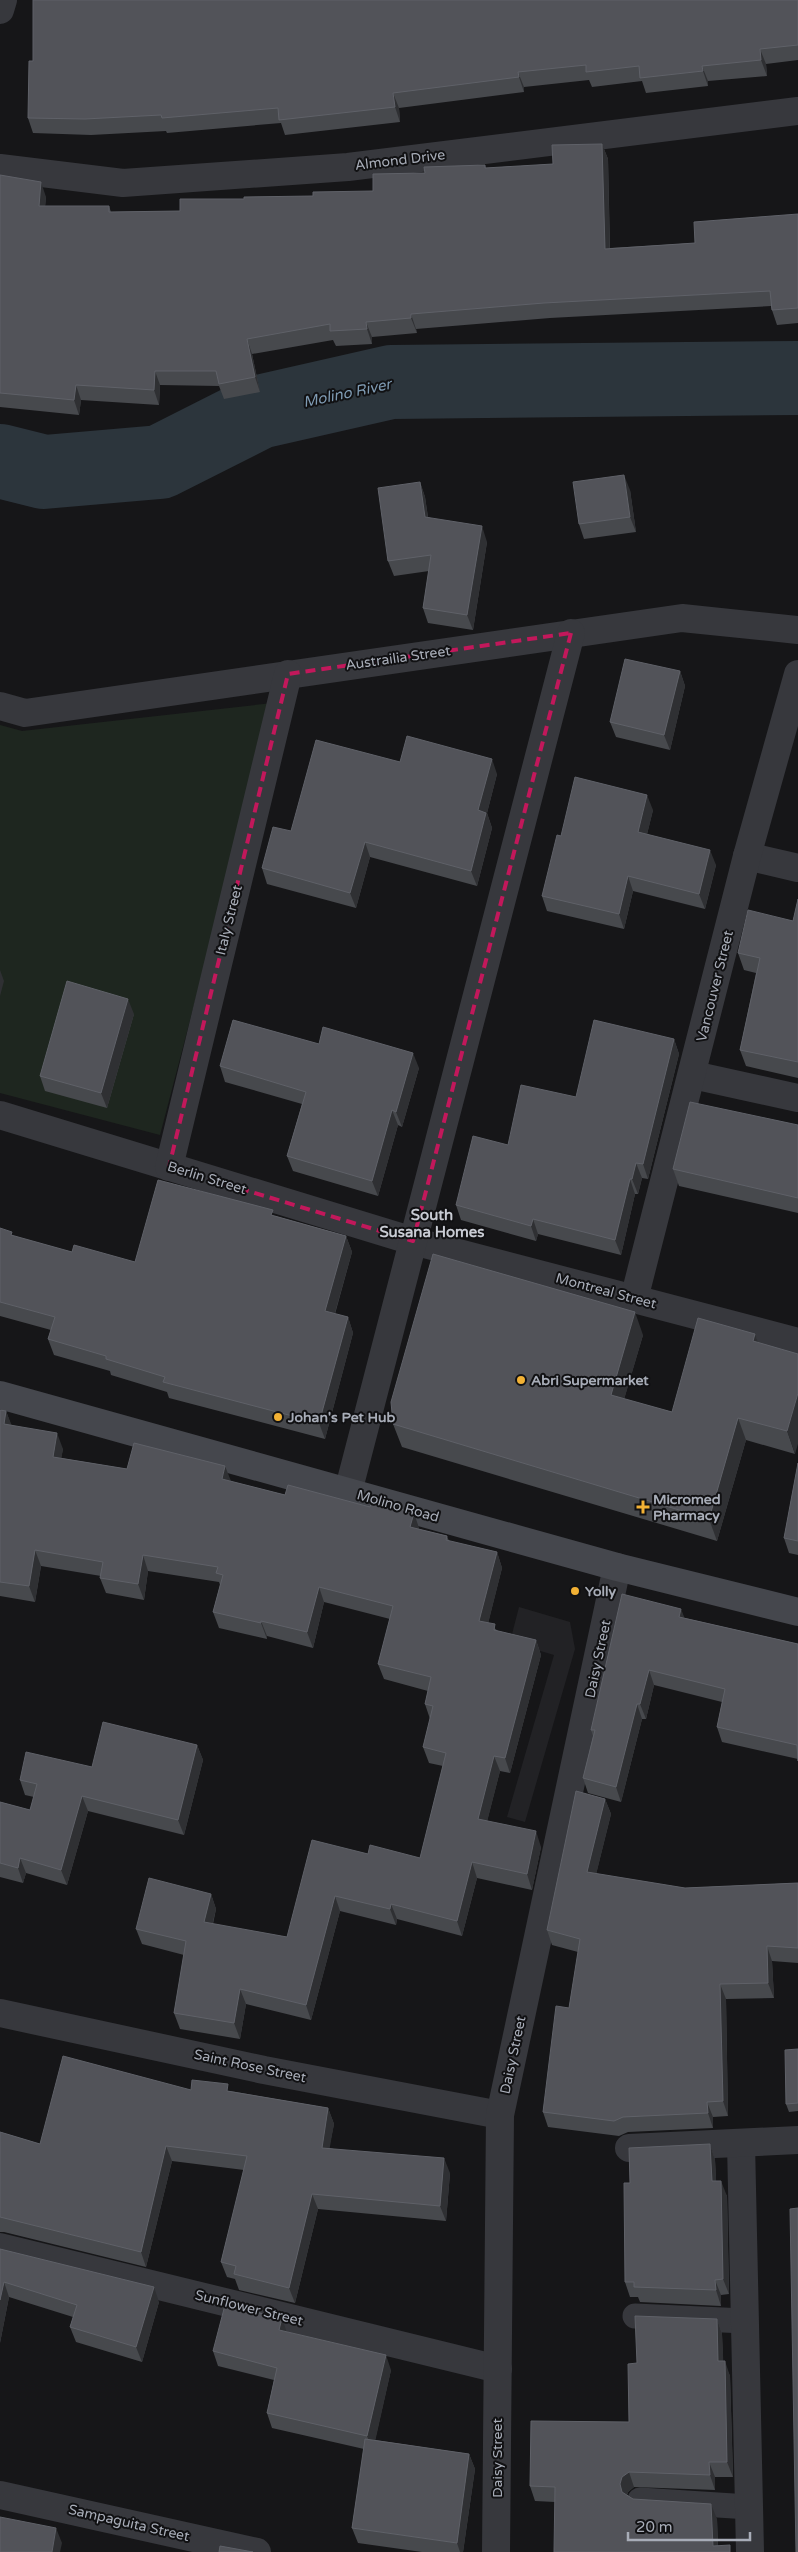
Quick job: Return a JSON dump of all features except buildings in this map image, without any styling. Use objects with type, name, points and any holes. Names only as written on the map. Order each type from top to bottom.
[{"type":"main road","name":"Molino Road","points":[[0,1394],[617,1567],[798,1612]]},
{"type":"street","points":[[0,10],[3,0]]},
{"type":"street","name":"Almond Drive","points":[[0,168],[123,183],[348,167],[798,111]]},
{"type":"street","name":"Austrailia Street","points":[[0,706],[26,713],[682,618],[798,630]]},
{"type":"street","points":[[348,1492],[571,633]]},
{"type":"street","name":"Italy Street","points":[[169,1167],[288,674]]},
{"type":"street","name":"Vancouver Street","points":[[634,1299],[693,1075],[747,856],[798,674]]},
{"type":"street","points":[[747,856],[798,868]]},
{"type":"street","points":[[693,1075],[798,1098]]},
{"type":"street","name":"Berlin Street","points":[[0,1115],[413,1241]]},
{"type":"street","name":"Montreal Street","points":[[413,1241],[798,1342]]},
{"type":"street","name":"Daisy Street","points":[[496,2552],[500,2115],[617,1567]]},
{"type":"street","name":"Saint Rose Street","points":[[0,2014],[264,2070],[500,2115]]},
{"type":"street","points":[[628,2148],[798,2140]]},
{"type":"street","points":[[741,2143],[750,2552]]},
{"type":"street","name":"Sunflower Street","points":[[0,2247],[498,2369]]},
{"type":"street","name":"Sampaguita Street","points":[[0,2495],[257,2552]]},
{"type":"lane","points":[[635,2316],[745,2321]]},
{"type":"lane","points":[[640,2500],[748,2507]]},
{"type":"highlighted area","points":[[571,633],[413,1241],[169,1167],[288,674]]},
{"type":"shaded area","points":[[273,703],[160,1135],[0,1093],[0,725],[22,731]]},
{"type":"shaded area","points":[[519,1607],[570,1622],[575,1649],[525,1822],[507,1817],[554,1655],[510,1642]]},
{"type":"waterway","name":"Molino River","points":[[0,461],[44,472],[160,462],[259,412],[391,382],[798,378]]},
{"type":"place","name":"Abri Supermarket","points":[[521,1380]]},
{"type":"place","name":"Johan's Pet Hub","points":[[278,1417]]},
{"type":"place","name":"Micromed Pharmacy","points":[[643,1507]]},
{"type":"place","name":"Yolly","points":[[575,1591]]},
{"type":"district","name":"South Susana Homes","points":[[432,1224]]}]
